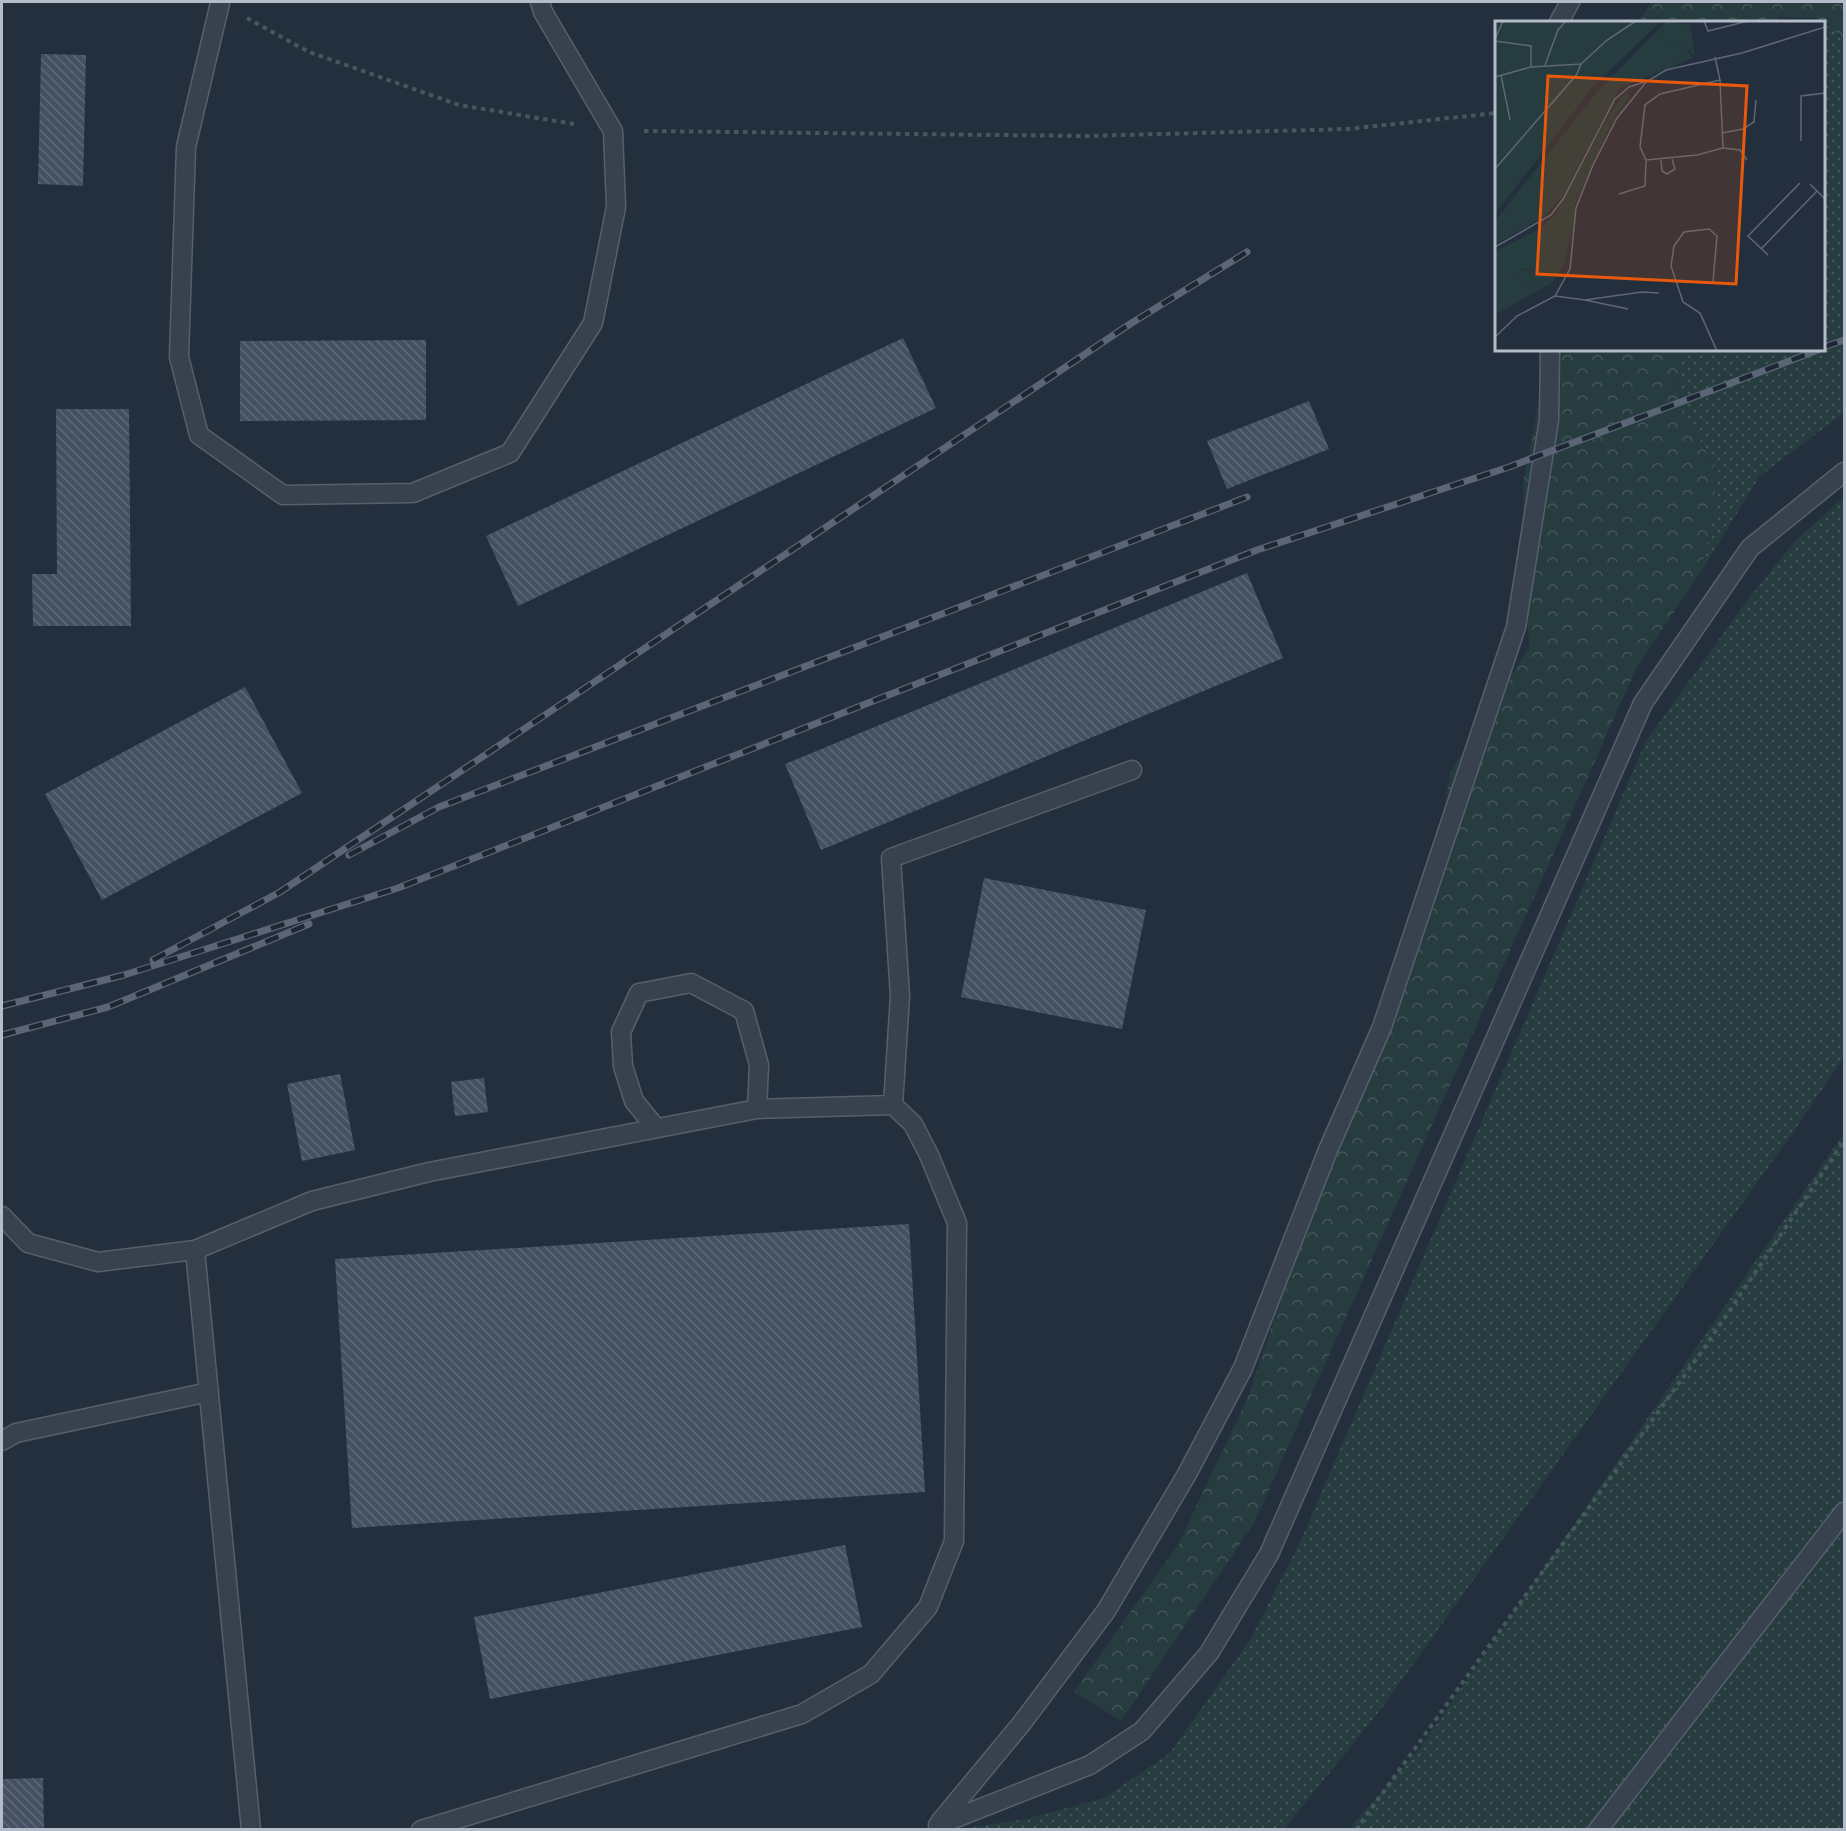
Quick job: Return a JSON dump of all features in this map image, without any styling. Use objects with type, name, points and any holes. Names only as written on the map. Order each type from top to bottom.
[{"type":"lane","points":[[220,3],[186,147],[179,357],[199,435],[283,495],[413,493],[510,453],[593,323],[616,207],[613,130],[543,12],[540,2]]},
{"type":"lane","points":[[1560,21],[1570,2]]},
{"type":"lane","points":[[935,1827],[1022,1723],[1106,1611],[1187,1474],[1243,1368],[1328,1150],[1382,1027],[1516,627],[1549,420],[1550,351]]},
{"type":"lane","points":[[935,1827],[1090,1765],[1142,1731],[1209,1653],[1269,1554],[1643,703],[1750,548],[1845,472]]},
{"type":"lane","points":[[893,1105],[900,996],[891,858],[1132,770]]},
{"type":"lane","points":[[656,1128],[634,1101],[623,1066],[621,1032],[639,993],[691,983],[744,1011],[759,1065],[757,1110]]},
{"type":"lane","points":[[2,1216],[28,1243],[98,1262],[195,1250],[312,1201],[429,1172],[757,1110],[893,1105],[913,1124],[929,1155],[957,1223],[954,1541],[928,1607],[871,1674],[802,1714],[421,1830]]},
{"type":"lane","points":[[195,1250],[251,1830]]},
{"type":"lane","points":[[2,1441],[16,1433],[209,1392]]},
{"type":"lane","points":[[1598,1830],[1845,1512]]},
{"type":"path","points":[[220,3],[309,52],[459,105],[613,130],[1087,136],[1348,129],[1495,113]]},
{"type":"path","points":[[1356,1830],[1698,1357],[1845,1141]]},
{"type":"green space","points":[[1651,2],[1844,2],[1844,38],[1825,24],[1825,21],[1816,18],[1778,17],[1778,21],[1640,21]]},
{"type":"green space","points":[[1825,24],[1844,38],[1844,413],[1760,476],[1700,573],[1716,502],[1713,465],[1679,400],[1681,351],[1825,351]]},
{"type":"green space","points":[[1549,351],[1681,351],[1679,400],[1713,465],[1716,502],[1700,573],[1637,667],[1254,1523],[1121,1721],[1074,1692],[1179,1543],[1249,1395],[1319,1183],[1432,887],[1450,773],[1529,648],[1523,483]]},
{"type":"green space","points":[[1844,497],[1844,1057],[1792,1134],[1382,1708],[1284,1829],[970,1829],[1026,1819],[1104,1798],[1170,1753],[1251,1638],[1300,1542],[1646,741],[1743,606],[1794,542]]},
{"type":"green space","points":[[1844,1133],[1844,1829],[1348,1830],[1420,1748]]},
{"type":"building","points":[[41,54],[86,55],[83,186],[38,184]]},
{"type":"building","points":[[903,338],[936,408],[518,606],[486,536]]},
{"type":"building","points":[[426,340],[426,420],[240,421],[240,341]]},
{"type":"building","points":[[1309,401],[1329,449],[1227,489],[1207,441]]},
{"type":"building","points":[[56,409],[129,409],[131,626],[33,626],[32,574],[57,574]]},
{"type":"building","points":[[1247,573],[1283,658],[821,850],[785,764]]},
{"type":"building","points":[[245,687],[302,793],[102,900],[45,794]]},
{"type":"building","points":[[984,878],[1146,910],[1122,1029],[961,997]]},
{"type":"building","points":[[340,1074],[355,1150],[302,1161],[287,1084]]},
{"type":"building","points":[[484,1078],[488,1112],[455,1116],[451,1082]]},
{"type":"building","points":[[909,1224],[925,1492],[352,1528],[335,1259]]},
{"type":"building","points":[[845,1545],[862,1627],[490,1699],[474,1617]]},
{"type":"building","points":[[43,1778],[44,1830],[2,1830],[2,1779]]},
{"type":"railway","points":[[153,960],[280,892],[1130,324],[1247,252]]},
{"type":"railway","points":[[1825,347],[1844,340]]},
{"type":"railway","points":[[2,1006],[124,975],[398,888],[1257,550],[1509,467],[1815,351]]},
{"type":"railway","points":[[349,855],[439,807],[1247,497]]},
{"type":"railway","points":[[2,1035],[108,1007],[309,924]]}]
